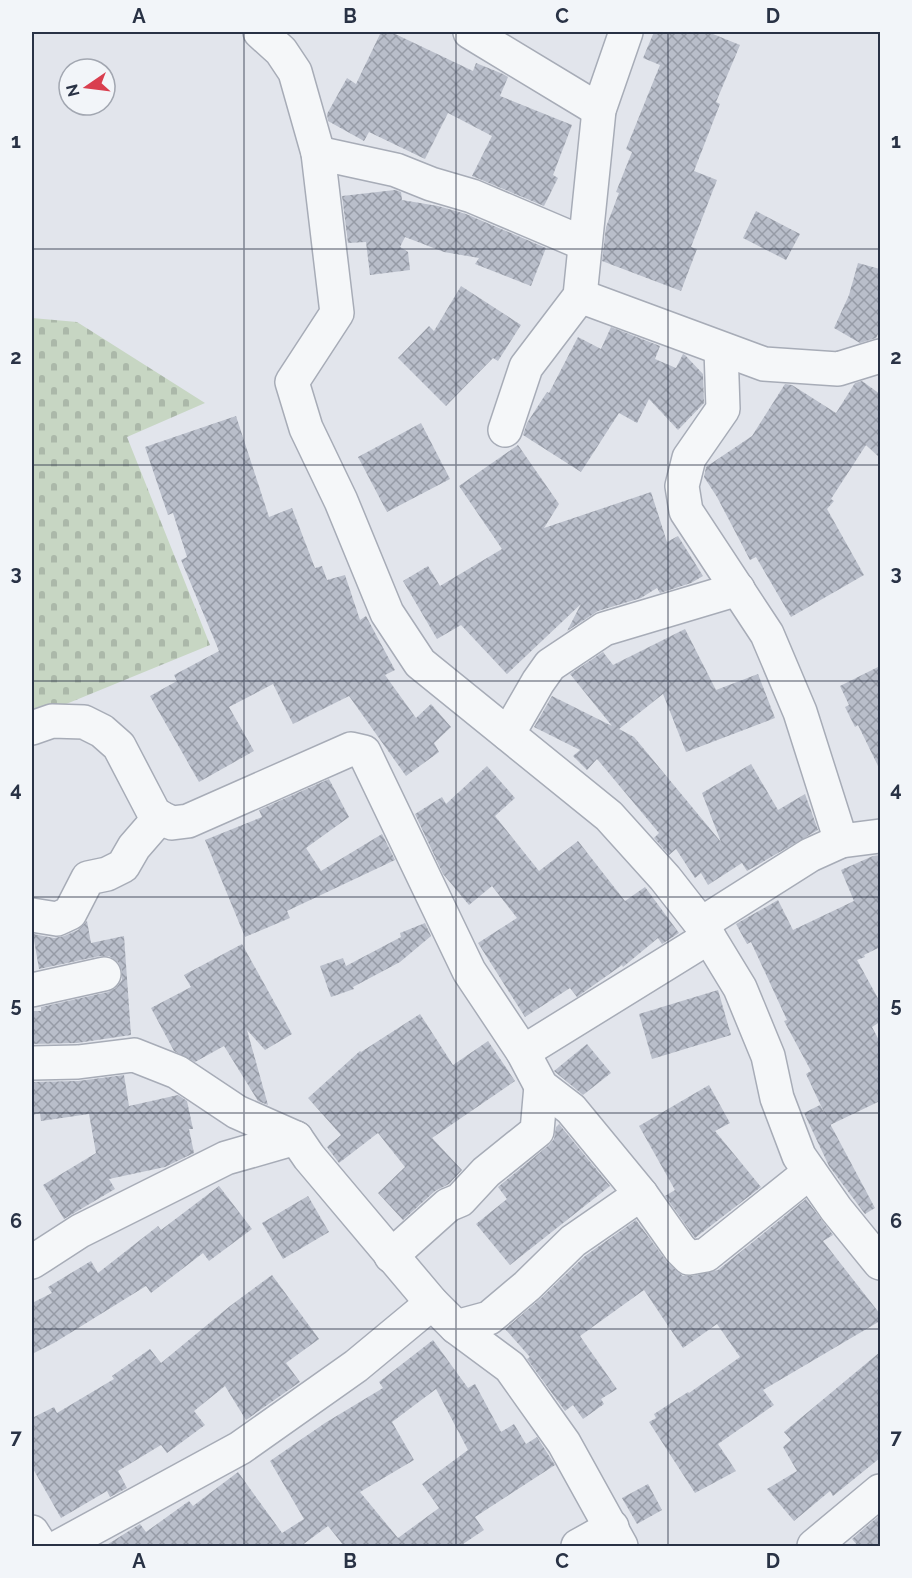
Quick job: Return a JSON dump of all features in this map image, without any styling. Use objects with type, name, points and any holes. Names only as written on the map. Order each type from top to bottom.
[{"type":"street","points":[[260,32],[281,51],[295,72],[318,153],[337,313],[292,382],[306,428],[341,501],[387,613],[420,663],[609,816],[665,878],[705,931],[740,988],[768,1056],[781,1107],[799,1156],[836,1209],[880,1263]]},
{"type":"street","points":[[470,32],[599,110]]},
{"type":"street","points":[[505,430],[526,367],[580,296],[599,110],[626,32]]},
{"type":"street","points":[[318,153],[396,170],[430,184],[472,196],[585,244]]},
{"type":"street","points":[[580,296],[764,364],[838,369],[880,356]]},
{"type":"street","points":[[721,349],[723,409],[689,458],[682,486],[686,511],[768,634],[800,712],[841,841]]},
{"type":"street","points":[[508,734],[537,682],[550,665],[604,629],[738,589]]},
{"type":"street","points":[[32,728],[51,721],[84,722],[102,731],[119,746],[155,815],[172,823],[188,821],[351,749],[364,752],[469,971],[523,1052],[541,1086],[571,1109],[641,1194],[689,1258],[706,1255],[810,1172]]},
{"type":"street","points":[[32,915],[57,919],[69,913],[88,878],[107,874],[123,866],[134,847],[160,817]]},
{"type":"street","points":[[523,1052],[705,931],[810,855],[841,841],[880,836]]},
{"type":"street","points":[[32,985],[104,974]]},
{"type":"street","points":[[32,1063],[78,1062],[134,1055],[177,1072],[237,1112],[296,1138],[309,1157],[432,1303],[456,1326],[510,1367],[564,1443],[616,1537],[578,1546]]},
{"type":"street","points":[[391,1256],[448,1205],[460,1200],[486,1172],[537,1131],[541,1086]]},
{"type":"street","points":[[32,1263],[80,1231],[226,1158],[296,1138]]},
{"type":"street","points":[[456,1326],[489,1318],[527,1286],[573,1241],[641,1194]]},
{"type":"street","points":[[60,1546],[240,1448],[356,1366],[432,1303]]},
{"type":"street","points":[[827,1542],[880,1491]]},
{"type":"street","points":[[32,1532],[40,1546]]},
{"type":"green space","points":[[32,318],[77,322],[205,403],[127,437],[210,645],[32,718]]},
{"type":"building","points":[[381,32],[391,32],[473,71],[476,63],[503,74],[508,77],[500,96],[572,125],[553,175],[558,178],[544,206],[472,176],[492,136],[448,113],[425,159],[369,132],[364,141],[328,121],[327,114],[347,78],[356,84]]},
{"type":"building","points":[[654,32],[708,32],[740,45],[716,102],[720,104],[694,171],[717,180],[691,247],[697,249],[681,291],[602,261],[606,227],[619,193],[616,192],[632,152],[626,149],[660,65],[643,58]]},
{"type":"building","points":[[395,190],[401,192],[402,200],[438,206],[466,214],[546,248],[531,286],[475,264],[479,258],[444,252],[405,237],[400,247],[408,252],[410,270],[370,275],[366,242],[348,243],[342,196]]},
{"type":"building","points":[[756,211],[800,234],[786,260],[743,238]]},
{"type":"building","points":[[858,263],[880,269],[880,330],[876,338],[860,343],[834,328],[849,295]]},
{"type":"building","points":[[461,286],[521,325],[498,361],[493,358],[446,406],[398,358],[429,326],[434,331]]},
{"type":"building","points":[[611,327],[660,346],[655,359],[676,368],[683,354],[685,355],[703,374],[704,403],[678,430],[649,399],[637,423],[619,413],[581,472],[523,435],[527,423],[547,392],[549,393],[578,337],[601,349]]},
{"type":"building","points":[[862,381],[880,394],[880,458],[866,445],[831,499],[834,501],[827,509],[864,575],[791,617],[756,557],[750,560],[704,477],[706,467],[752,436],[785,384],[792,385],[836,413],[855,383]]},
{"type":"building","points":[[236,416],[269,517],[292,508],[315,568],[322,566],[327,580],[345,575],[360,620],[366,616],[395,670],[385,675],[416,718],[431,704],[451,727],[434,743],[439,752],[406,776],[349,696],[293,724],[273,684],[229,707],[254,751],[199,782],[150,696],[177,681],[174,675],[219,651],[181,560],[187,557],[173,513],[168,515],[145,447]]},
{"type":"building","points":[[421,423],[450,479],[387,512],[358,457]]},
{"type":"building","points":[[518,445],[559,504],[544,528],[651,492],[667,542],[678,536],[703,576],[691,583],[660,593],[657,588],[641,598],[598,611],[567,631],[581,604],[507,674],[461,625],[437,639],[403,581],[428,566],[440,586],[502,549],[459,486]]},
{"type":"building","points":[[685,629],[716,690],[758,674],[775,718],[686,752],[663,694],[619,729],[634,737],[721,842],[702,793],[751,764],[778,810],[805,794],[818,830],[747,871],[742,863],[708,885],[701,873],[695,878],[676,849],[669,855],[654,838],[659,833],[597,759],[587,770],[573,756],[580,750],[534,727],[552,696],[612,726],[570,674],[603,652],[613,665]]},
{"type":"building","points":[[880,666],[880,770],[858,725],[855,727],[845,707],[849,705],[840,686]]},
{"type":"building","points":[[487,766],[515,798],[495,816],[539,871],[578,841],[625,901],[645,887],[679,933],[662,944],[658,938],[623,967],[622,965],[577,997],[570,988],[525,1017],[478,943],[517,918],[492,886],[469,905],[443,874],[415,814],[442,797],[446,804]]},
{"type":"building","points":[[329,779],[349,817],[306,848],[321,871],[382,834],[395,860],[287,911],[290,918],[245,937],[205,840],[262,817],[259,810]]},
{"type":"building","points":[[880,855],[880,947],[857,960],[880,1002],[880,1022],[872,1027],[880,1042],[880,1101],[830,1125],[806,1074],[811,1071],[784,1021],[787,1020],[751,942],[747,944],[736,924],[778,900],[793,930],[854,901],[841,870]]},
{"type":"building","points":[[87,921],[91,943],[124,936],[131,1035],[77,1043],[32,1044],[32,1011],[41,1011],[41,1007],[108,992],[116,988],[122,980],[122,971],[118,962],[109,956],[39,969],[33,934],[54,938],[64,936],[78,930]]},
{"type":"building","points":[[425,923],[431,936],[400,962],[353,987],[354,989],[331,997],[320,966],[343,958],[346,966],[401,937],[400,933]]},
{"type":"building","points":[[242,944],[292,1034],[265,1050],[247,1030],[268,1105],[258,1101],[224,1046],[195,1062],[174,1051],[151,1008],[191,987],[184,975]]},
{"type":"building","points":[[718,990],[731,1035],[652,1059],[639,1014]]},
{"type":"building","points":[[420,1014],[453,1065],[488,1041],[515,1081],[432,1138],[462,1170],[449,1184],[435,1191],[403,1220],[378,1193],[405,1167],[378,1133],[339,1163],[327,1147],[341,1135],[308,1098],[360,1051]]},
{"type":"building","points":[[587,1044],[611,1073],[583,1095],[554,1071]]},
{"type":"building","points":[[124,1075],[129,1106],[178,1095],[187,1101],[193,1129],[189,1129],[194,1153],[165,1167],[109,1179],[115,1189],[64,1219],[43,1185],[96,1153],[89,1114],[41,1121],[40,1113],[32,1115],[32,1082],[78,1081]]},
{"type":"building","points":[[709,1085],[730,1123],[715,1131],[761,1187],[695,1238],[665,1196],[675,1190],[639,1126]]},
{"type":"building","points":[[820,1105],[875,1208],[865,1214],[829,1166],[804,1113]]},
{"type":"building","points":[[559,1124],[610,1186],[510,1265],[476,1224],[507,1199],[498,1187],[549,1145],[554,1139],[556,1127]]},
{"type":"building","points":[[219,1186],[252,1229],[209,1261],[203,1253],[151,1293],[146,1286],[54,1343],[32,1354],[32,1303],[52,1293],[48,1287],[91,1261],[98,1273],[158,1226],[161,1230]]},
{"type":"building","points":[[308,1196],[329,1232],[283,1259],[262,1223]]},
{"type":"building","points":[[806,1199],[833,1235],[823,1241],[880,1314],[880,1321],[763,1390],[774,1405],[718,1444],[736,1471],[695,1493],[649,1422],[656,1418],[654,1414],[689,1393],[740,1357],[717,1324],[683,1348],[644,1290],[580,1336],[617,1389],[601,1399],[604,1404],[583,1419],[573,1405],[565,1411],[527,1359],[530,1357],[505,1329],[585,1256],[636,1220],[667,1262],[683,1276],[692,1276],[718,1270]]},
{"type":"building","points":[[272,1275],[319,1339],[286,1363],[300,1382],[246,1420],[225,1386],[194,1411],[205,1425],[167,1453],[161,1445],[118,1471],[127,1488],[110,1497],[107,1491],[61,1518],[32,1467],[32,1418],[54,1407],[57,1413],[114,1379],[112,1376],[150,1349],[161,1363],[230,1306]]},
{"type":"building","points":[[433,1340],[468,1388],[475,1384],[501,1432],[514,1424],[526,1444],[537,1437],[555,1465],[475,1517],[484,1530],[460,1546],[344,1546],[328,1526],[301,1546],[105,1546],[140,1524],[146,1532],[189,1501],[193,1506],[238,1472],[282,1533],[304,1519],[270,1461],[325,1423],[383,1388],[379,1382]],"holes":[[[436,1389],[468,1450],[422,1484],[439,1508],[398,1538],[360,1492],[414,1460],[392,1422]]]},
{"type":"building","points":[[880,1352],[880,1458],[833,1496],[830,1491],[794,1521],[767,1489],[797,1471],[783,1447],[791,1440],[784,1432]]},
{"type":"building","points":[[648,1484],[662,1510],[637,1524],[622,1498]]},
{"type":"building","points":[[880,1515],[880,1546],[858,1546],[852,1539]]}]
